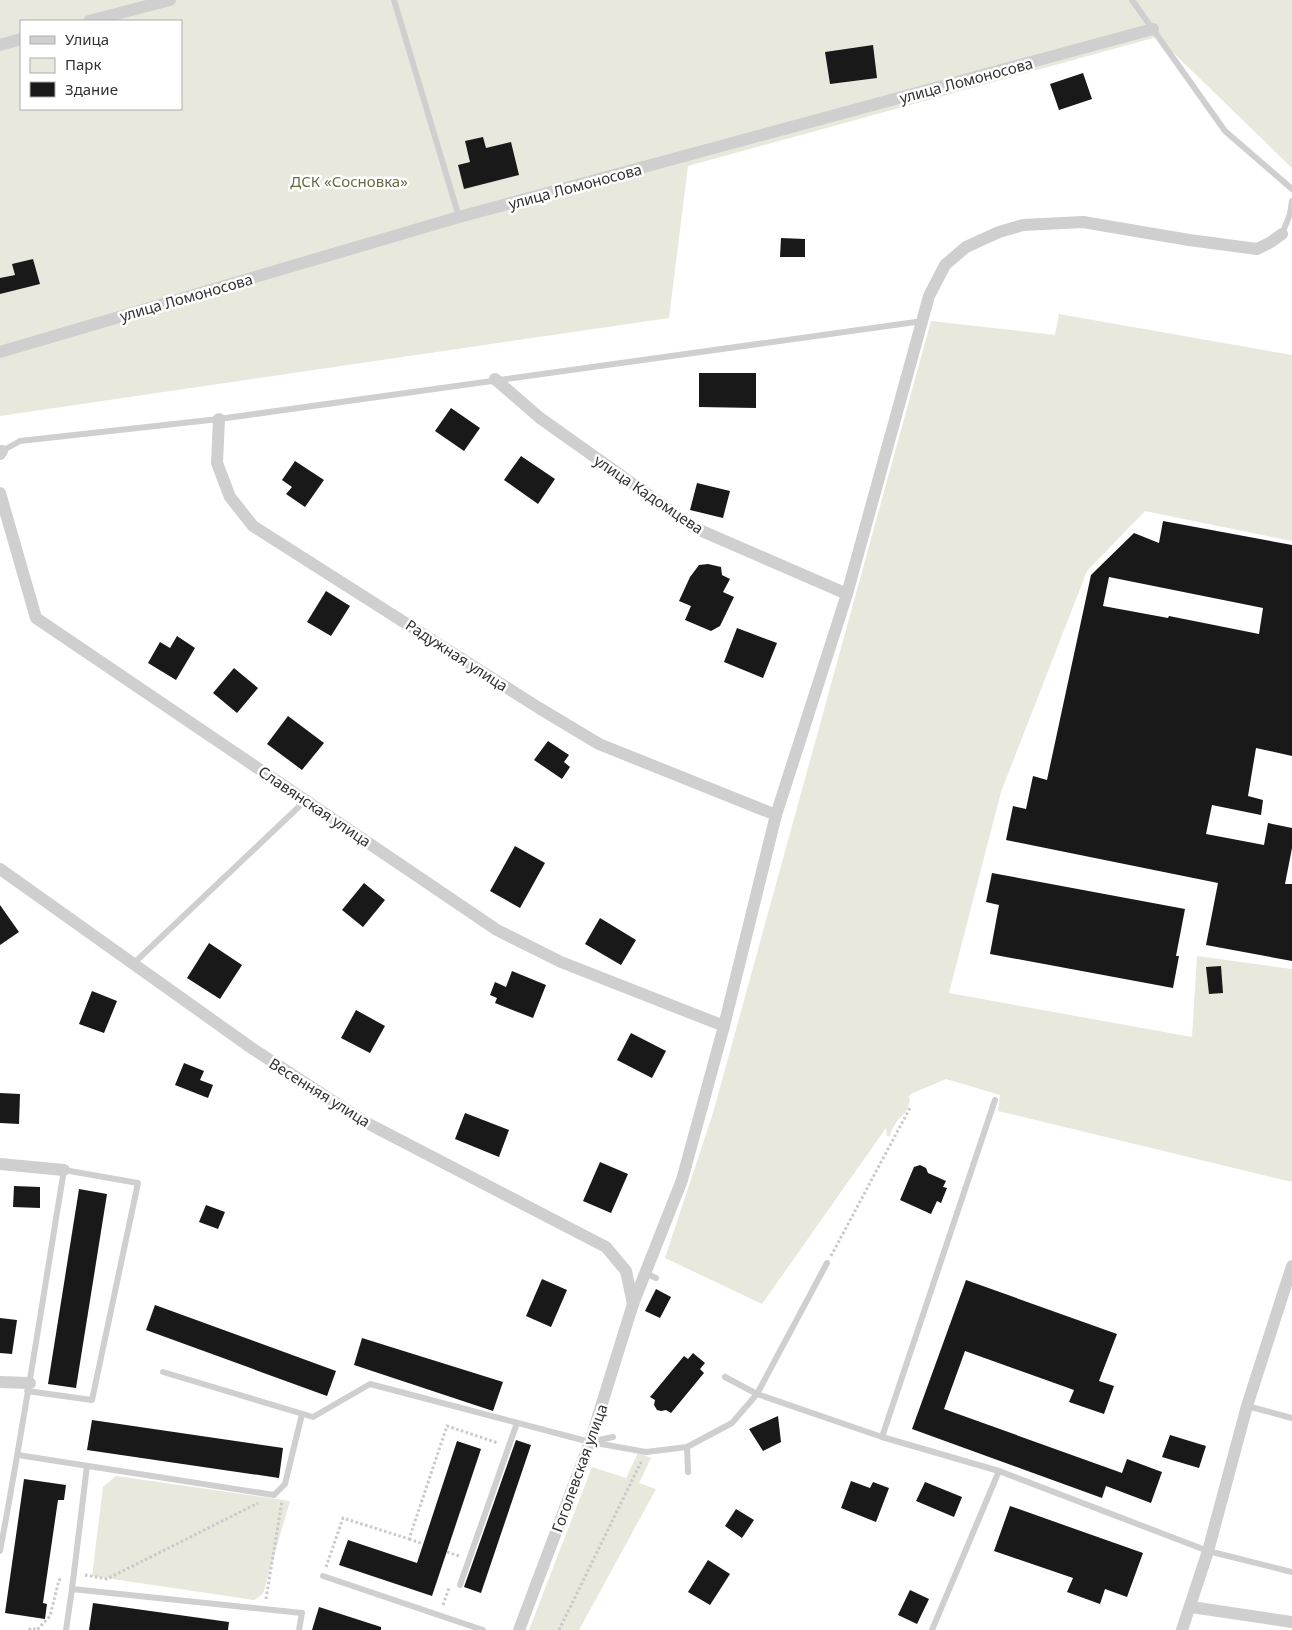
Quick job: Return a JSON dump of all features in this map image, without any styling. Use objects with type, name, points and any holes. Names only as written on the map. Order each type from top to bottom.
[{"type":"street","points":[[94,20],[170,0]]},
{"type":"street","name":"улица Ломоносова","points":[[0,352],[459,217],[1153,29]]},
{"type":"street","points":[[0,45],[20,39]]},
{"type":"street","name":"Гоголевская улица","points":[[519,1630],[590,1442],[633,1304],[651,1276],[682,1180],[724,1026],[776,816],[847,594],[929,296],[945,265],[966,247],[999,232],[1023,224],[1083,222],[1257,250],[1282,234]]},
{"type":"street","name":"улица Кадомцева","points":[[495,379],[540,418],[695,528],[847,594]]},
{"type":"street","name":"Радужная улица","points":[[219,419],[217,463],[230,497],[253,526],[599,744],[776,816]]},
{"type":"street","name":"Славянская улица","points":[[0,493],[36,618],[497,930],[561,962],[724,1026]]},
{"type":"street","name":"Весенняя улица","points":[[1,871],[253,1049],[366,1122],[606,1247],[626,1271],[633,1304]]},
{"type":"street","points":[[0,1164],[64,1170]]},
{"type":"street","points":[[1182,1630],[1208,1551],[1247,1406],[1292,1266]]},
{"type":"street","points":[[0,1382],[28,1387]]},
{"type":"street","points":[[1191,1607],[1292,1622]]},
{"type":"lane","points":[[394,0],[459,217]]},
{"type":"lane","points":[[1132,0],[1225,131],[1292,189]]},
{"type":"lane","points":[[1282,234],[1290,214],[1292,201]]},
{"type":"lane","points":[[1,453],[20,441],[219,419],[495,379],[922,321]]},
{"type":"lane","points":[[133,964],[306,800]]},
{"type":"lane","points":[[882,1437],[995,1100]]},
{"type":"lane","points":[[0,1551],[18,1455],[28,1387],[64,1170],[138,1183],[92,1400],[28,1387]]},
{"type":"lane","points":[[163,1372],[312,1417],[370,1384],[590,1442],[646,1452],[687,1447],[732,1423],[757,1394],[827,1264]]},
{"type":"lane","points":[[726,1377],[757,1394],[882,1437],[999,1471],[1208,1551],[1292,1572]]},
{"type":"lane","points":[[1247,1406],[1292,1418]]},
{"type":"lane","points":[[18,1455],[274,1495],[285,1484],[302,1414]]},
{"type":"lane","points":[[460,1585],[517,1423]]},
{"type":"lane","points":[[590,1442],[613,1437]]},
{"type":"lane","points":[[687,1447],[688,1472]]},
{"type":"lane","points":[[66,1630],[87,1466]]},
{"type":"lane","points":[[932,1630],[999,1471]]},
{"type":"lane","points":[[323,1576],[483,1630]]},
{"type":"lane","points":[[72,1589],[302,1613],[299,1630]]},
{"type":"path","points":[[827,1264],[911,1106]]},
{"type":"path","points":[[409,1540],[447,1426],[498,1443]]},
{"type":"path","points":[[559,1630],[646,1452]]},
{"type":"path","points":[[265,1609],[285,1484]]},
{"type":"path","points":[[29,1630],[31,1628],[37,1630],[50,1616],[59,1580],[73,1574],[107,1579],[274,1495]]},
{"type":"path","points":[[323,1576],[343,1518],[423,1544]]},
{"type":"path","points":[[447,1552],[460,1556]]},
{"type":"green space","name":"ДСК «Сосновка»","points":[[0,0],[1292,0],[1292,168],[1157,37],[688,166],[669,318],[0,416]]},
{"type":"green space","points":[[1059,314],[1292,355],[1292,541],[1145,511],[1087,571],[1001,792],[949,993],[1192,1037],[1197,956],[1292,969],[1292,1182],[998,1111],[1000,1095],[946,1079],[908,1097],[910,1098],[908,1108],[894,1126],[889,1137],[887,1136],[886,1128],[762,1304],[665,1258],[713,1113],[931,321],[1055,335]]},
{"type":"green space","points":[[638,1453],[651,1458],[639,1483],[656,1489],[579,1630],[529,1630],[592,1467],[626,1478]]},
{"type":"green space","points":[[116,1476],[290,1501],[263,1594],[254,1600],[92,1576],[103,1487]]},
{"type":"building","points":[[873,45],[877,78],[830,84],[825,52]]},
{"type":"building","points":[[1083,73],[1092,99],[1059,110],[1050,84]]},
{"type":"building","points":[[483,137],[486,148],[511,142],[519,175],[464,189],[458,165],[470,162],[465,141]]},
{"type":"building","points":[[781,238],[805,239],[805,257],[780,257]]},
{"type":"building","points":[[33,259],[40,284],[0,294],[0,278],[15,275],[12,264]]},
{"type":"building","points":[[699,373],[756,373],[756,408],[699,407]]},
{"type":"building","points":[[451,408],[480,428],[464,451],[435,431]]},
{"type":"building","points":[[521,456],[555,479],[538,504],[504,480]]},
{"type":"building","points":[[295,461],[324,480],[305,507],[286,494],[292,487],[282,480]]},
{"type":"building","points":[[697,483],[730,491],[723,518],[690,510]]},
{"type":"building","points":[[1163,521],[1292,545],[1292,756],[1256,748],[1248,796],[1263,800],[1261,815],[1212,805],[1206,834],[1264,845],[1268,823],[1292,828],[1292,848],[1285,884],[1292,884],[1292,961],[1206,945],[1218,883],[1006,840],[1013,806],[1026,809],[1033,776],[1047,780],[1091,575],[1134,533],[1159,543]],"holes":[[[1109,577],[1263,608],[1259,634],[1169,616],[1168,618],[1103,606]]]},
{"type":"building","points":[[708,564],[721,567],[722,575],[730,579],[723,592],[734,597],[720,626],[711,631],[685,620],[691,606],[679,601],[690,577],[699,565]]},
{"type":"building","points":[[326,591],[350,606],[331,636],[307,622]]},
{"type":"building","points":[[737,628],[777,643],[763,678],[724,662]]},
{"type":"building","points":[[177,636],[195,648],[176,680],[148,663],[160,642],[170,648]]},
{"type":"building","points":[[234,668],[258,688],[237,713],[213,693]]},
{"type":"building","points":[[288,716],[324,743],[302,770],[267,744]]},
{"type":"building","points":[[548,741],[569,755],[564,762],[570,767],[562,779],[534,760]]},
{"type":"building","points":[[515,846],[545,863],[520,908],[490,891]]},
{"type":"building","points":[[992,873],[1185,909],[1176,956],[1179,956],[1173,988],[990,954],[999,905],[986,902]]},
{"type":"building","points":[[364,883],[385,900],[363,927],[342,910]]},
{"type":"building","points":[[0,905],[19,932],[0,945]]},
{"type":"building","points":[[600,918],[636,940],[621,965],[585,944]]},
{"type":"building","points":[[209,943],[242,965],[220,999],[187,978]]},
{"type":"building","points":[[1221,966],[1223,993],[1209,994],[1206,967]]},
{"type":"building","points":[[512,971],[546,985],[533,1018],[495,1003],[497,998],[490,995],[495,982],[506,987]]},
{"type":"building","points":[[92,991],[117,1001],[104,1033],[79,1024]]},
{"type":"building","points":[[356,1010],[385,1026],[370,1053],[341,1038]]},
{"type":"building","points":[[631,1033],[666,1051],[652,1078],[617,1060]]},
{"type":"building","points":[[184,1063],[204,1071],[200,1080],[213,1085],[208,1098],[175,1085]]},
{"type":"building","points":[[0,1093],[20,1094],[19,1124],[0,1123]]},
{"type":"building","points":[[465,1113],[509,1130],[499,1157],[455,1139]]},
{"type":"building","points":[[600,1162],[628,1174],[611,1213],[583,1201]]},
{"type":"building","points":[[920,1165],[926,1168],[928,1173],[946,1181],[943,1187],[947,1188],[941,1203],[937,1201],[931,1214],[900,1200],[914,1167]]},
{"type":"building","points":[[14,1186],[40,1187],[40,1208],[13,1207]]},
{"type":"building","points":[[79,1189],[107,1194],[76,1388],[48,1384]]},
{"type":"building","points":[[206,1205],[225,1212],[218,1229],[199,1222]]},
{"type":"building","points":[[542,1279],[567,1290],[551,1327],[526,1316]]},
{"type":"building","points":[[966,1280],[1117,1334],[1099,1381],[1114,1386],[1104,1414],[1069,1402],[1074,1390],[965,1351],[944,1409],[1122,1473],[1127,1459],[1162,1472],[1151,1503],[1106,1486],[1102,1498],[912,1429]]},
{"type":"building","points":[[656,1289],[671,1297],[660,1318],[645,1311]]},
{"type":"building","points":[[155,1305],[336,1371],[327,1396],[146,1330]]},
{"type":"building","points":[[0,1318],[17,1320],[12,1354],[0,1353]]},
{"type":"building","points":[[362,1338],[503,1382],[493,1411],[354,1365]]},
{"type":"building","points":[[693,1353],[705,1363],[700,1369],[704,1373],[671,1413],[666,1410],[657,1410],[654,1405],[655,1400],[650,1397],[684,1356],[688,1359]]},
{"type":"building","points":[[778,1416],[781,1442],[763,1451],[749,1429]]},
{"type":"building","points":[[92,1420],[283,1448],[279,1478],[87,1450]]},
{"type":"building","points":[[1170,1435],[1206,1446],[1199,1468],[1162,1457]]},
{"type":"building","points":[[516,1440],[531,1445],[481,1593],[464,1587]]},
{"type":"building","points":[[457,1441],[481,1449],[432,1596],[339,1565],[348,1540],[417,1563]]},
{"type":"building","points":[[24,1479],[66,1485],[64,1500],[58,1500],[43,1603],[47,1604],[45,1619],[5,1613]]},
{"type":"building","points":[[851,1481],[870,1488],[873,1482],[889,1488],[876,1522],[841,1508]]},
{"type":"building","points":[[925,1482],[962,1497],[954,1517],[916,1501]]},
{"type":"building","points":[[1010,1506],[1143,1553],[1127,1597],[1105,1589],[1100,1604],[1067,1592],[1073,1578],[994,1551]]},
{"type":"building","points":[[736,1509],[754,1520],[742,1538],[725,1526]]},
{"type":"building","points":[[708,1560],[730,1574],[710,1605],[688,1592]]},
{"type":"building","points":[[910,1590],[929,1599],[917,1624],[898,1615]]},
{"type":"building","points":[[93,1603],[229,1622],[228,1630],[89,1630]]},
{"type":"building","points":[[319,1607],[381,1627],[381,1630],[312,1630]]}]
